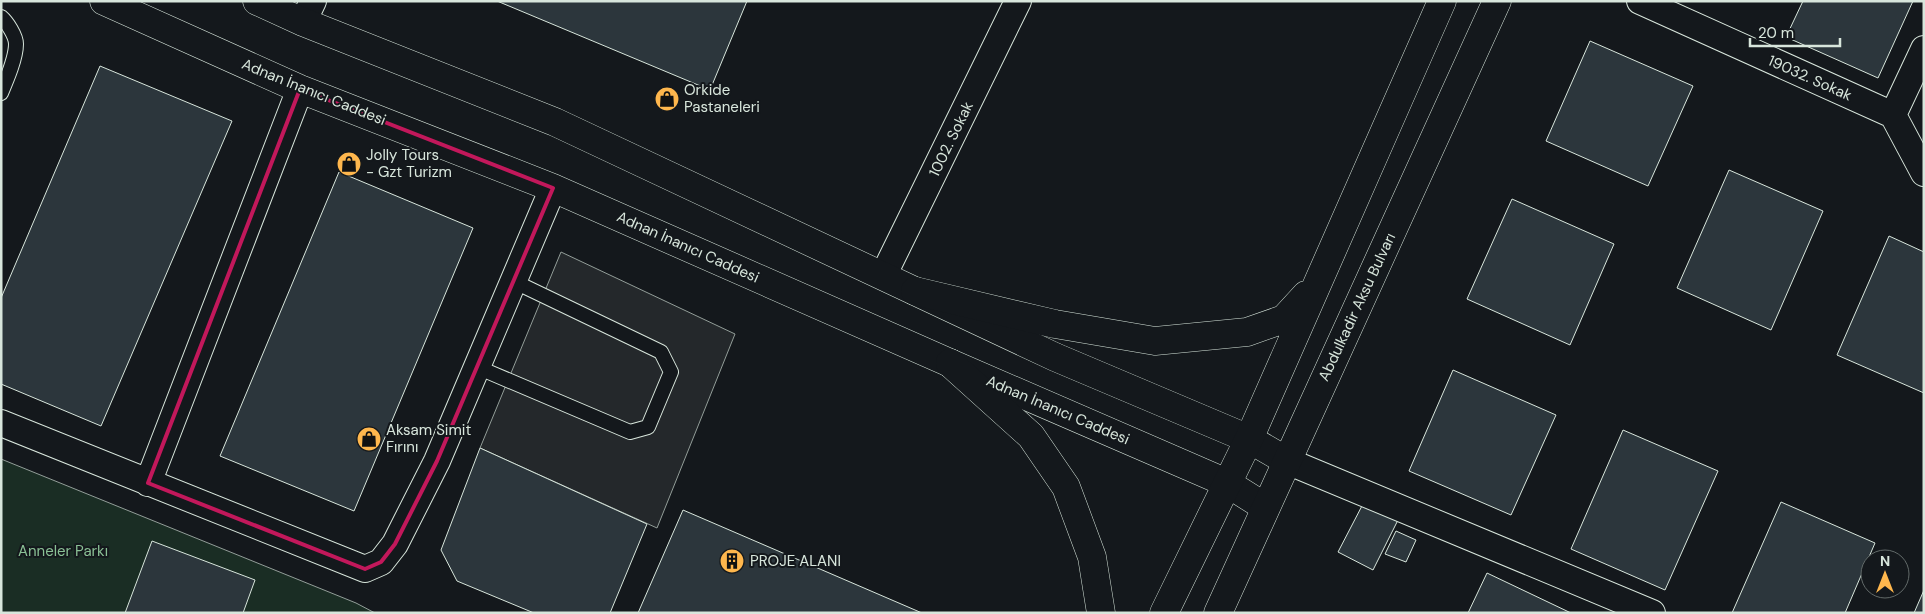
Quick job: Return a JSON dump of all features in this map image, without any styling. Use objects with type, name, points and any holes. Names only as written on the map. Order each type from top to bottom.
[{"type":"main road","name":"Adnan İnanıcı Caddesi","points":[[104,1],[300,89],[553,188],[950,364],[1228,482],[1265,507]]},
{"type":"main road","points":[[257,1],[308,12],[555,122],[1055,357],[1248,439],[1287,461]]},
{"type":"main road","points":[[1164,613],[1248,439],[1442,1]]},
{"type":"main road","name":"Abdulkadir Aksu Bulvarı","points":[[1218,613],[1498,1]]},
{"type":"main road","points":[[915,291],[1055,324],[1156,341],[1247,332],[1284,319],[1318,281]]},
{"type":"main road","points":[[950,364],[1032,436],[1066,486],[1092,557],[1101,613]]},
{"type":"street","name":"1002. Sokak","points":[[883,276],[1018,1]]},
{"type":"street","name":"19032. Sokak","points":[[1640,1],[1893,115]]},
{"type":"street","points":[[1924,49],[1893,115],[1924,173]]},
{"type":"street","points":[[148,482],[300,89]]},
{"type":"street","points":[[1,423],[365,569],[381,562],[395,544],[437,461],[553,188]]},
{"type":"street","points":[[1287,461],[1652,613]]},
{"type":"lane","points":[[1,17],[6,21],[16,42],[8,76],[1,93]]},
{"type":"lane","points":[[477,367],[630,432],[648,428],[671,372],[661,352],[513,281]]},
{"type":"highlighted area","points":[[300,89],[553,188],[437,461],[395,544],[381,562],[365,569],[148,483]]},
{"type":"green space","name":"Anneler Parkı","points":[[1,459],[356,603],[375,613],[1,613]]},
{"type":"shaded area","points":[[561,252],[735,334],[657,528],[480,448]]},
{"type":"building","points":[[497,1],[747,1],[710,90]]},
{"type":"building","points":[[1803,1],[1913,1],[1878,78],[1786,37]]},
{"type":"building","points":[[1590,41],[1693,86],[1648,186],[1546,141]]},
{"type":"building","points":[[100,66],[232,121],[101,426],[1,384],[1,298]]},
{"type":"building","points":[[1729,170],[1823,211],[1771,330],[1677,288]]},
{"type":"building","points":[[339,172],[473,228],[354,511],[220,456]]},
{"type":"building","points":[[1512,199],[1614,244],[1570,345],[1467,299]]},
{"type":"building","points":[[1889,236],[1924,252],[1924,393],[1837,355]]},
{"type":"building","points":[[1453,370],[1556,415],[1511,515],[1409,471]]},
{"type":"building","points":[[1623,430],[1718,471],[1665,590],[1571,549]]},
{"type":"building","points":[[480,448],[647,524],[610,613],[534,613],[457,581],[441,550]]},
{"type":"building","points":[[1364,502],[1398,520],[1373,570],[1338,552]]},
{"type":"building","points":[[1781,502],[1875,543],[1872,549],[1860,549],[1860,578],[1845,613],[1732,613]]},
{"type":"building","name":"PROJE ALANI","points":[[683,510],[922,613],[638,613]]},
{"type":"building","points":[[1396,531],[1416,540],[1406,562],[1385,554]]},
{"type":"building","points":[[152,541],[255,580],[243,613],[125,613]]},
{"type":"building","points":[[1487,573],[1571,613],[1468,613]]},
{"type":"building","points":[[1924,590],[1924,613],[1914,613]]},
{"type":"place","name":"Orkide Pastaneleri","points":[[667,99]]},
{"type":"place","name":"Jolly Tours - Gzt Turizm","points":[[349,164]]},
{"type":"place","name":"Aksam Simit Fırını","points":[[369,439]]},
{"type":"place","name":"PROJE ALANI","points":[[732,561]]}]
